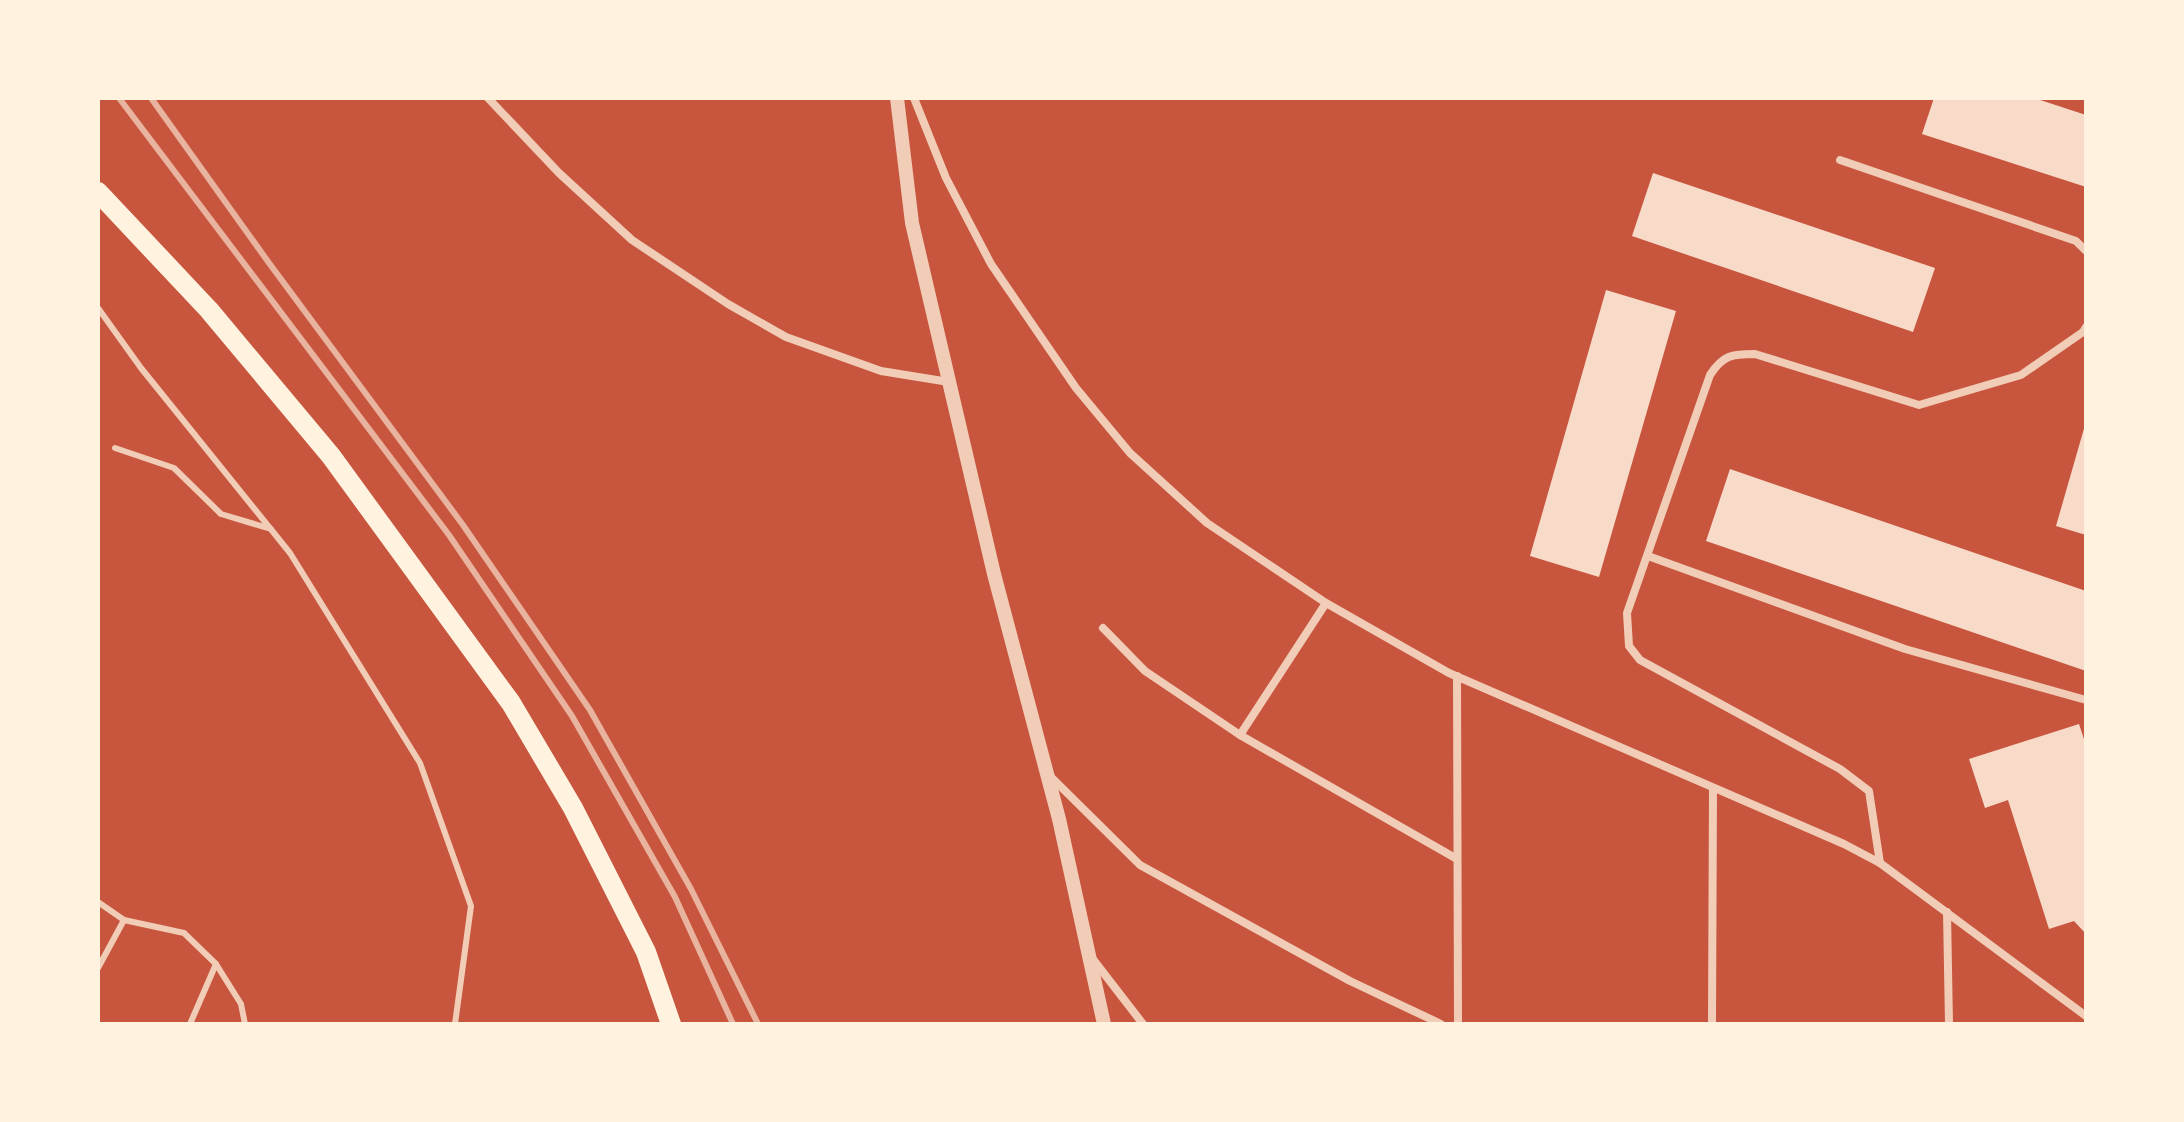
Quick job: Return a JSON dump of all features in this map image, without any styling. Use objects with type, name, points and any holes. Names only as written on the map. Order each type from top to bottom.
[{"type":"main road","points":[[98,192],[209,310],[331,456],[511,703],[573,808],[646,952],[671,1024]]},
{"type":"street","points":[[488,98],[559,173],[632,240],[728,304],[786,337],[881,371],[950,382]]},
{"type":"street","points":[[897,98],[912,223],[994,574],[1047,773],[1104,1024]]},
{"type":"street","points":[[914,98],[946,178],[991,264],[1076,388],[1130,453],[1207,523],[1326,603],[1457,676],[1844,844],[1880,863],[2086,1016]]},
{"type":"street","points":[[1840,160],[2076,241],[2086,251]]},
{"type":"street","points":[[1880,863],[1869,791],[1840,769],[1640,660],[1629,646],[1627,613],[1710,375],[1720,361],[1737,354],[1755,354],[1919,405],[2021,375],[2086,327]]},
{"type":"street","points":[[1648,556],[1905,649],[2086,700]]},
{"type":"street","points":[[1240,735],[1326,603]]},
{"type":"street","points":[[1103,628],[1145,671],[1240,735],[1457,859]]},
{"type":"street","points":[[1457,676],[1458,1024]]},
{"type":"street","points":[[1047,773],[1140,865],[1350,981],[1441,1024]]},
{"type":"street","points":[[1712,1024],[1713,788]]},
{"type":"street","points":[[1947,912],[1949,1024]]},
{"type":"street","points":[[1088,953],[1143,1024]]},
{"type":"lane","points":[[98,308],[141,368],[290,553],[420,763],[471,906],[455,1024]]},
{"type":"lane","points":[[115,448],[174,468],[221,514],[271,529]]},
{"type":"lane","points":[[98,902],[124,920],[184,933],[216,964],[241,1004],[245,1024]]},
{"type":"lane","points":[[98,968],[124,920]]},
{"type":"lane","points":[[190,1024],[216,964]]},
{"type":"building","points":[[1934,98],[2034,98],[2086,115],[2086,187],[1922,134]]},
{"type":"building","points":[[1653,173],[1935,268],[1913,332],[1632,236]]},
{"type":"building","points":[[1606,290],[1676,311],[1599,577],[1530,556]]},
{"type":"building","points":[[2086,425],[2086,535],[2056,526]]},
{"type":"building","points":[[1730,469],[2086,591],[2086,671],[1706,541]]},
{"type":"building","points":[[2079,724],[2086,745],[2086,934],[2074,921],[2049,929],[2008,800],[1985,808],[1969,759]]},
{"type":"railway","points":[[119,98],[449,535],[572,716],[675,897],[733,1024]]},
{"type":"railway","points":[[151,98],[463,525],[590,710],[691,889],[758,1024]]}]
